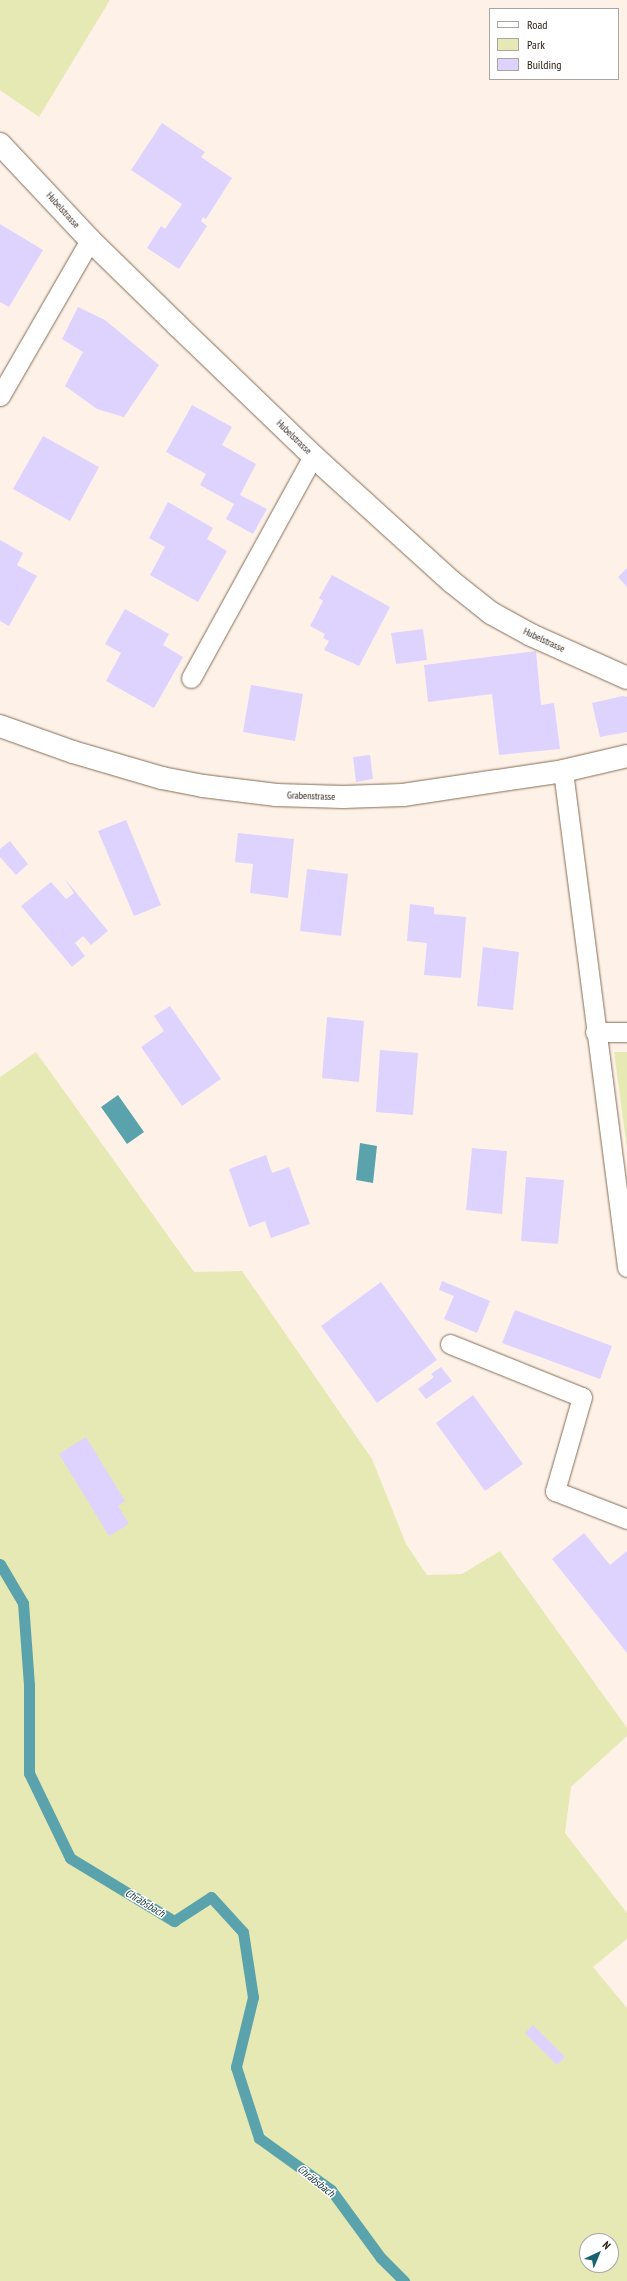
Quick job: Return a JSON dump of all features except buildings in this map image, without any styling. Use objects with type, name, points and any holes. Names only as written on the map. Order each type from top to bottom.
[{"type":"street","name":"Hubelstrasse","points":[[0,144],[90,240],[313,456],[452,582],[491,613],[531,635],[627,678]]},
{"type":"street","name":"Grabenstrasse","points":[[0,726],[73,752],[162,778],[202,786],[276,795],[343,798],[403,796],[563,771],[627,756]]},
{"type":"lane","points":[[1,392],[90,240]]},
{"type":"lane","points":[[191,678],[313,456]]},
{"type":"lane","points":[[563,771],[595,1032],[627,1267]]},
{"type":"lane","points":[[595,1032],[627,1032]]},
{"type":"lane","points":[[450,1344],[582,1397],[555,1491],[627,1519]]},
{"type":"green space","points":[[0,0],[110,0],[39,117],[0,90]]},
{"type":"green space","points":[[36,1052],[194,1272],[242,1271],[372,1459],[406,1544],[427,1575],[462,1574],[500,1551],[627,1728],[627,1736],[571,1787],[565,1833],[627,1913],[627,1939],[593,1967],[627,2008],[627,2281],[0,2281],[0,1077]]},
{"type":"green space","points":[[614,1052],[627,1052],[627,1149]]},
{"type":"water","points":[[118,1095],[144,1132],[127,1144],[101,1107]]},
{"type":"water","points":[[360,1143],[377,1146],[373,1183],[356,1180]]},
{"type":"waterway","name":"Chräbsbach","points":[[0,1564],[23,1603],[29,1685],[29,1773],[70,1858],[174,1921],[211,1897],[243,1932],[253,1997],[236,2067],[259,2138],[331,2190],[381,2258],[404,2281]]}]
